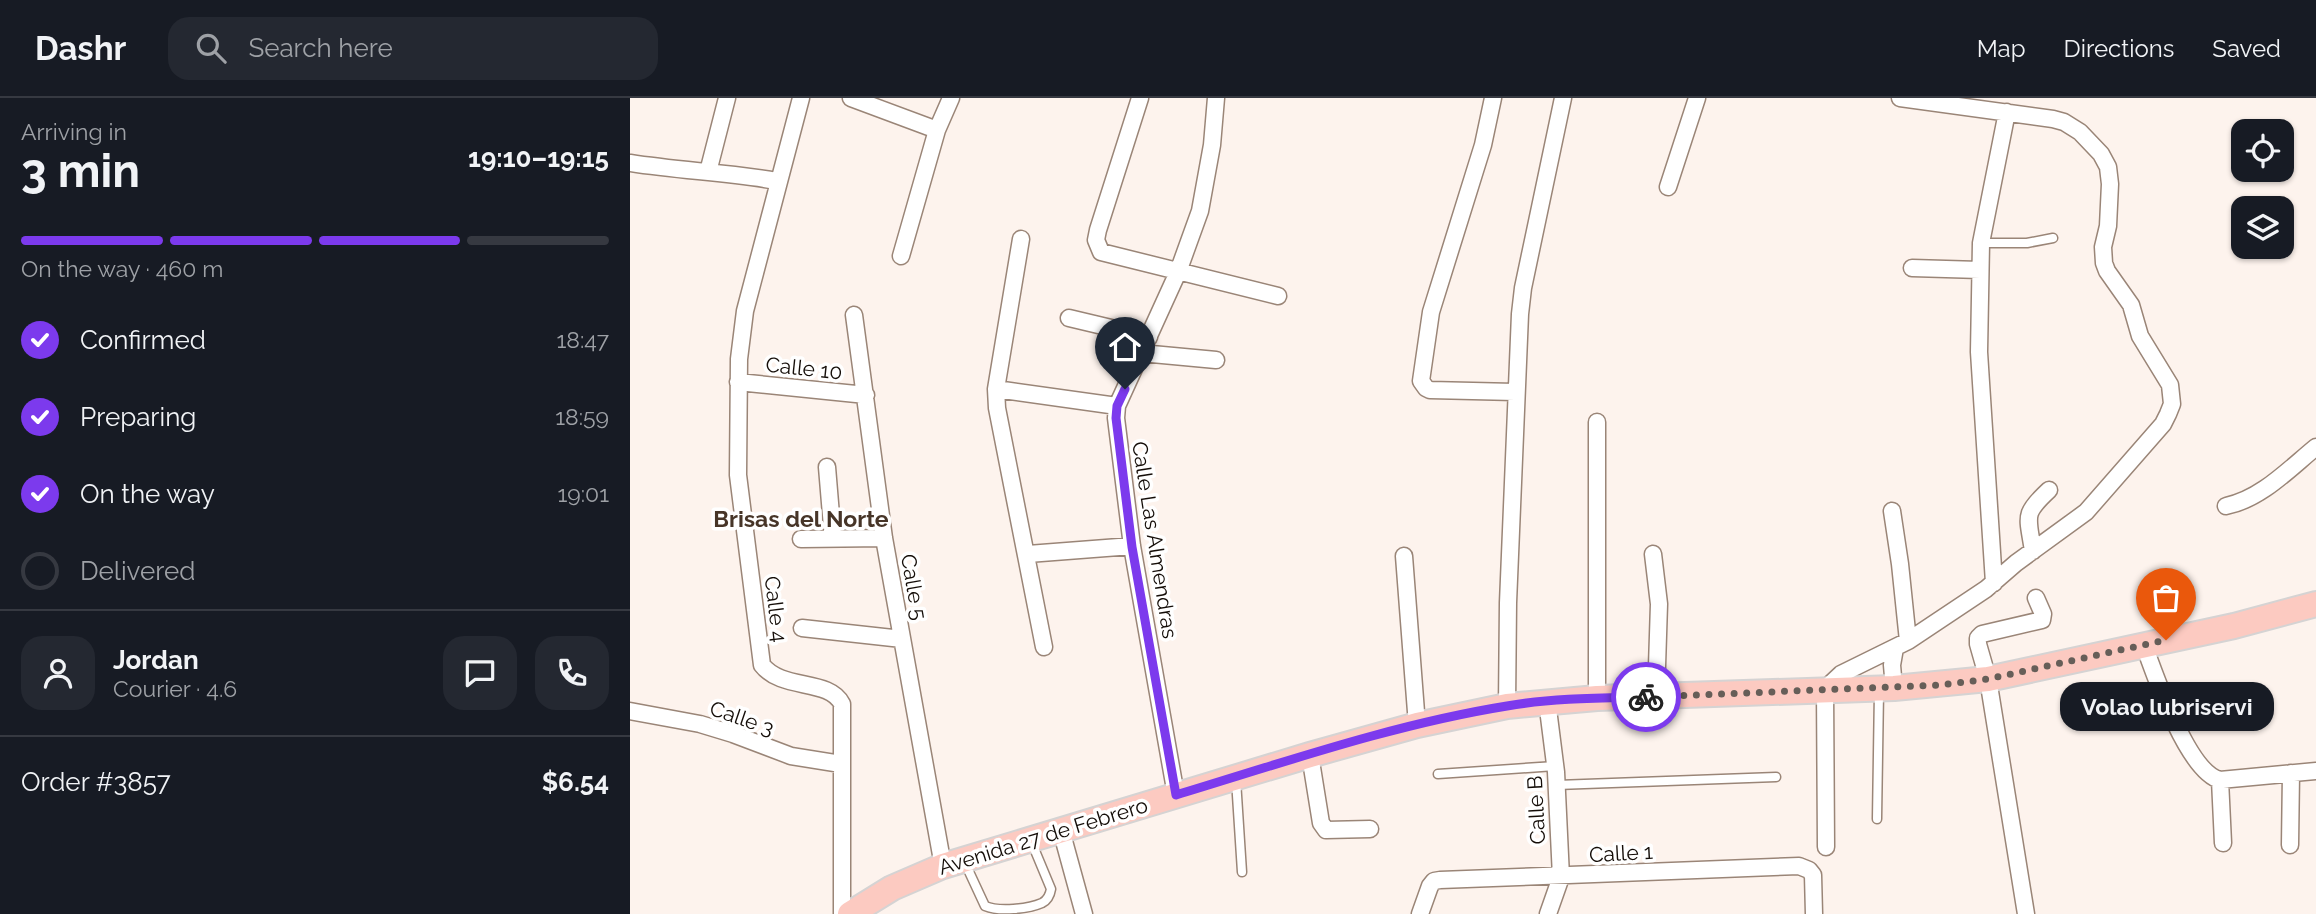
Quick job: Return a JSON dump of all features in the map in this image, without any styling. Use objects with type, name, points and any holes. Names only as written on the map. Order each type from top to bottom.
[{"type":"main road","name":"Avenida 27 de Febrero","points":[[850,914],[892,888],[953,863],[1417,725],[1507,706],[1547,701],[1887,688],[1988,679],[2246,623],[2316,604]]},
{"type":"street","points":[[708,172],[727,98]]},
{"type":"street","points":[[738,382],[745,311],[800,98]]},
{"type":"street","points":[[851,98],[937,130]]},
{"type":"street","points":[[901,256],[937,130],[951,98]]},
{"type":"street","points":[[1140,98],[1098,230],[1096,240],[1101,252],[1278,296]]},
{"type":"street","name":"Calle Las Almendras","points":[[1176,795],[1132,547],[1116,418],[1117,406],[1178,272],[1200,211],[1212,145],[1216,98]]},
{"type":"street","points":[[1493,98],[1483,145],[1431,312],[1421,382],[1430,390],[1515,392]]},
{"type":"street","points":[[1507,706],[1515,392],[1523,288],[1563,98]]},
{"type":"street","points":[[1668,187],[1697,98]]},
{"type":"street","points":[[1826,847],[1825,690],[1841,674],[1902,644],[1994,583],[2086,512],[2163,424],[2172,404],[2172,393],[2164,373],[2140,336],[2131,304],[2104,263],[2103,247],[2108,226],[2110,179],[2106,161],[2084,136],[2064,122],[1900,98]]},
{"type":"street","points":[[1994,583],[1979,352],[1980,270],[1981,243],[2007,112]]},
{"type":"street","points":[[630,163],[739,174],[777,181]]},
{"type":"street","points":[[1021,239],[996,389],[1044,647]]},
{"type":"street","points":[[1912,268],[1980,270]]},
{"type":"street","name":"Calle 5","points":[[854,314],[884,538],[902,639],[953,863]]},
{"type":"street","points":[[1069,318],[1149,337]]},
{"type":"street","points":[[1141,354],[1216,359]]},
{"type":"street","name":"Calle 10","points":[[738,382],[866,395]]},
{"type":"street","name":"Calle 4","points":[[738,382],[738,475],[761,659],[766,670],[776,678],[823,690],[839,698],[843,709],[842,914]]},
{"type":"street","points":[[996,389],[1117,406]]},
{"type":"street","points":[[1597,422],[1597,698]]},
{"type":"street","points":[[2226,506],[2256,496],[2316,447]]},
{"type":"street","points":[[827,467],[833,539]]},
{"type":"street","points":[[2033,551],[2028,516],[2031,507],[2049,490]]},
{"type":"street","points":[[1887,688],[1892,665],[1902,644],[1900,565],[1892,511]]},
{"type":"street","points":[[801,540],[884,538]]},
{"type":"street","points":[[1028,554],[1132,547]]},
{"type":"street","points":[[1653,554],[1659,604],[1656,697]]},
{"type":"street","points":[[1404,556],[1417,725]]},
{"type":"street","points":[[2026,914],[1988,679],[1978,638],[1982,634],[2042,620],[2043,614],[2036,598]]},
{"type":"street","points":[[802,628],[902,639]]},
{"type":"street","points":[[2144,645],[2164,701],[2195,759],[2211,778],[2220,780],[2316,771]]},
{"type":"street","name":"Calle B","points":[[1547,701],[1557,785],[1561,877],[1548,914]]},
{"type":"street","name":"Calle 3","points":[[630,711],[700,724],[791,756],[841,764]]},
{"type":"street","points":[[1310,755],[1321,823],[1326,830],[1370,830]]},
{"type":"street","points":[[2290,845],[2291,773]]},
{"type":"street","points":[[2220,780],[2223,843]]},
{"type":"street","points":[[1061,830],[1084,914]]},
{"type":"street","name":"Calle 1","points":[[1420,914],[1434,881],[1799,866],[1810,870],[1814,882],[1814,914]]},
{"type":"lane","points":[[1981,243],[2027,243],[2053,238]]},
{"type":"lane","points":[[1877,819],[1887,688]]},
{"type":"lane","points":[[1438,774],[1555,766]]},
{"type":"lane","points":[[1236,777],[1242,872]]},
{"type":"lane","points":[[1557,785],[1776,777]]},
{"type":"lane","points":[[953,863],[985,906],[1000,911],[1043,902],[1049,897],[1051,889],[1031,839]]},
{"type":"way so far","points":[[1646,697],[1941,685],[1988,679],[2166,640]]},
{"type":"place","name":"Volao lubriservi","points":[[2166,640]]},
{"type":"district","name":"Brisas del Norte","points":[[801,518]]},
{"type":"route","points":[[1125,389],[1117,406],[1116,418],[1132,547],[1176,795],[1417,725],[1507,706],[1547,701],[1646,697]]}]
